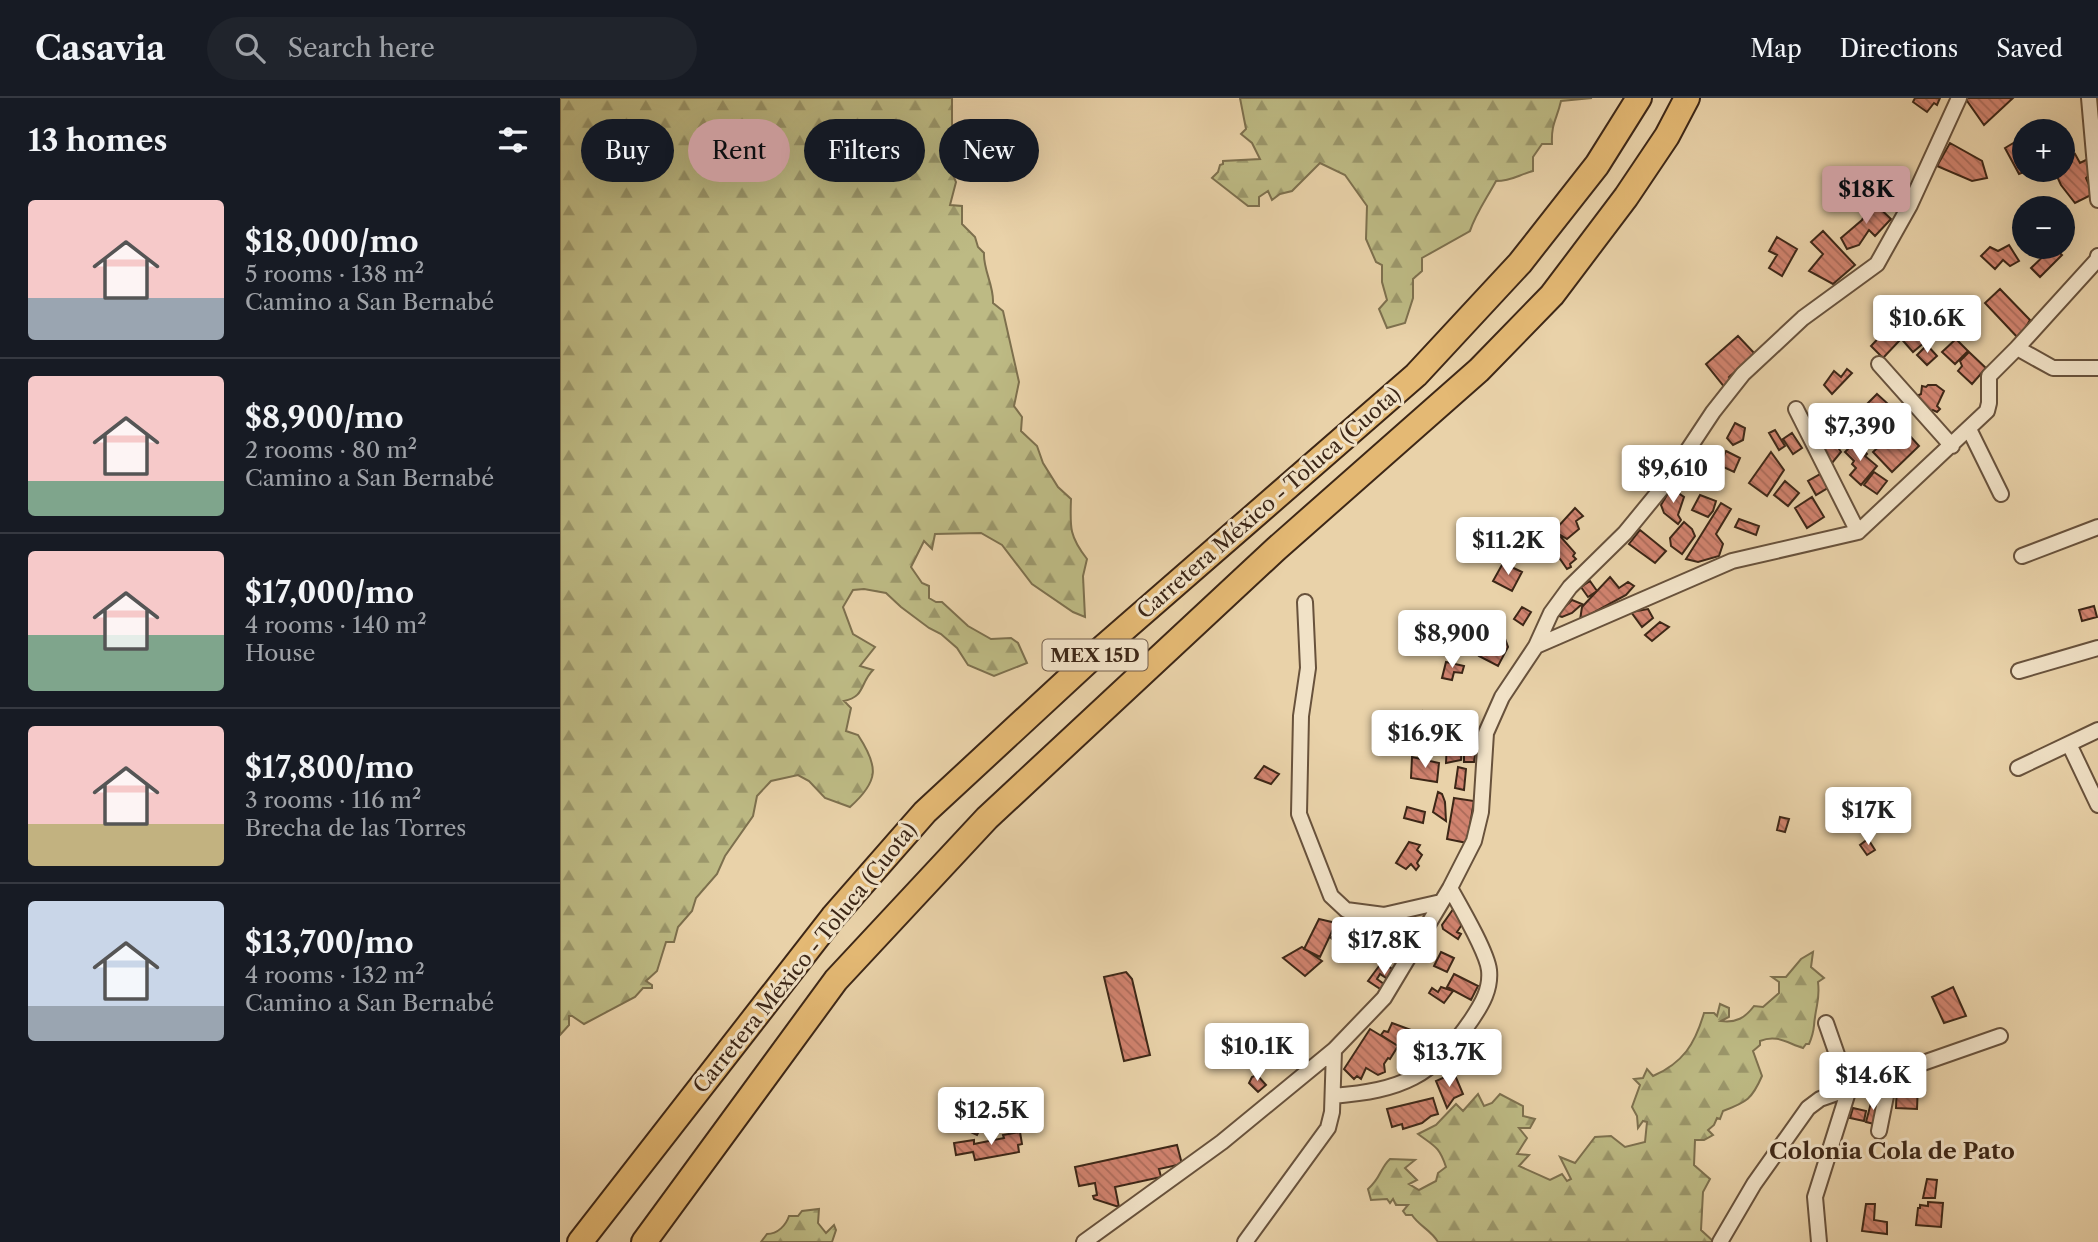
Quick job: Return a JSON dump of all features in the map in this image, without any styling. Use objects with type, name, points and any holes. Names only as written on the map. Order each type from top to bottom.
[{"type":"highway","name":"Carretera México - Toluca (Cuota)","points":[[580,1242],[825,927],[925,812],[1098,651],[1416,375],[1520,263],[1597,165],[1639,98]]},
{"type":"highway","name":"Carretera México - Toluca (Cuota)","points":[[644,1242],[836,980],[987,818],[1276,549],[1479,370],[1552,295],[1626,197],[1667,136],[1687,98]]},
{"type":"street","points":[[1084,1242],[1222,1142],[1334,1050],[1384,998],[1450,888],[1474,841],[1481,813],[1486,733],[1502,697],[1536,646],[1551,613],[1570,587],[1642,513],[1743,374],[1803,317],[1877,264],[1910,205],[1959,98]]},
{"type":"street","points":[[2089,98],[2098,200]]},
{"type":"street","points":[[1536,646],[1732,561],[1858,532],[1987,411],[1989,376],[2098,256]]},
{"type":"street","points":[[2017,348],[2053,368],[2098,368]]},
{"type":"street","points":[[1878,364],[1952,446]]},
{"type":"street","points":[[1796,410],[1858,532]]},
{"type":"street","points":[[1969,429],[2001,494]]},
{"type":"street","points":[[2022,556],[2098,527]]},
{"type":"street","points":[[1305,602],[1308,668],[1301,716],[1299,814],[1331,896],[1346,910],[1384,915],[1441,902]]},
{"type":"street","points":[[2018,671],[2098,648]]},
{"type":"street","points":[[2018,768],[2098,730]]},
{"type":"street","points":[[2069,744],[2098,805]]},
{"type":"street","points":[[1333,1096],[1373,1092],[1410,1080],[1448,1051],[1488,992],[1487,961],[1450,888]]},
{"type":"street","points":[[1819,1242],[1815,1197],[1849,1089],[1826,1023]]},
{"type":"street","points":[[1720,1242],[1754,1184],[1808,1108],[1820,1098],[2000,1036]]},
{"type":"street","points":[[1245,1242],[1328,1128],[1333,1096],[1334,1050]]},
{"type":"street","points":[[1879,1131],[1889,1076]]},
{"type":"street","points":[[1260,1242],[1270,1210]]},
{"type":"green space","points":[[560,98],[952,98],[952,119],[939,119],[939,182],[956,182],[950,205],[962,206],[962,224],[975,237],[978,247],[984,253],[993,303],[1003,311],[1019,382],[1014,406],[1022,417],[1021,431],[1037,446],[1043,463],[1058,487],[1071,499],[1072,531],[1087,559],[1083,576],[1085,617],[1032,584],[1002,545],[981,533],[935,534],[932,549],[924,541],[911,567],[922,583],[929,586],[929,598],[942,602],[968,626],[991,639],[1011,638],[1018,643],[1027,663],[994,676],[968,665],[957,648],[886,593],[853,590],[843,607],[853,634],[875,647],[860,666],[873,670],[859,693],[844,701],[851,708],[846,731],[858,735],[870,756],[873,773],[866,789],[850,807],[825,798],[809,781],[798,775],[771,781],[757,796],[753,816],[725,856],[717,874],[696,898],[692,911],[678,927],[674,942],[666,942],[657,971],[646,981],[652,988],[643,988],[635,997],[584,1024],[569,1016],[569,1025],[560,1035]]},
{"type":"green space","points":[[1240,98],[1592,98],[1561,101],[1553,126],[1552,144],[1542,144],[1533,157],[1533,171],[1496,181],[1470,231],[1422,258],[1422,271],[1413,279],[1413,298],[1405,323],[1387,328],[1379,309],[1387,300],[1382,282],[1382,265],[1376,262],[1366,239],[1367,206],[1345,175],[1320,163],[1292,191],[1280,194],[1272,200],[1268,191],[1259,197],[1259,206],[1248,206],[1212,178],[1223,161],[1260,159],[1252,143],[1241,134],[1246,129]]},
{"type":"green space","points":[[1813,952],[1811,967],[1824,978],[1818,982],[1818,1000],[1809,1044],[1803,1048],[1777,1039],[1760,1041],[1760,1045],[1753,1051],[1762,1076],[1752,1095],[1723,1111],[1720,1119],[1717,1118],[1708,1130],[1713,1135],[1704,1140],[1695,1140],[1694,1165],[1710,1179],[1703,1192],[1701,1230],[1714,1242],[1438,1242],[1412,1215],[1406,1215],[1403,1211],[1408,1205],[1396,1205],[1393,1199],[1390,1203],[1387,1199],[1371,1200],[1368,1189],[1390,1159],[1415,1160],[1405,1168],[1417,1180],[1409,1184],[1419,1190],[1436,1181],[1438,1173],[1446,1167],[1435,1147],[1418,1134],[1436,1125],[1456,1104],[1463,1111],[1478,1094],[1484,1106],[1492,1103],[1500,1094],[1523,1106],[1523,1116],[1535,1119],[1530,1128],[1519,1128],[1527,1138],[1517,1154],[1529,1155],[1519,1166],[1550,1180],[1562,1174],[1567,1181],[1571,1179],[1560,1157],[1575,1163],[1595,1137],[1611,1136],[1625,1147],[1645,1142],[1647,1122],[1643,1121],[1638,1128],[1637,1116],[1632,1107],[1640,1085],[1634,1079],[1643,1078],[1647,1069],[1653,1076],[1680,1059],[1692,1043],[1704,1013],[1714,1013],[1717,1016],[1720,1004],[1729,1008],[1729,1017],[1721,1021],[1740,1019],[1754,1006],[1763,1007],[1779,993],[1779,982],[1772,977],[1786,977],[1801,959]]},
{"type":"green space","points":[[819,1209],[818,1223],[826,1233],[834,1225],[836,1230],[832,1242],[761,1242],[767,1234],[781,1228],[789,1216]]},
{"type":"building","points":[[1915,98],[1940,98],[1937,105],[1934,103],[1927,112],[1913,102]]},
{"type":"building","points":[[1965,98],[2013,98],[1984,125]]},
{"type":"building","points":[[1950,143],[1982,161],[1987,178],[1972,181],[1937,166]]},
{"type":"building","points":[[2012,144],[2012,161],[2005,148]]},
{"type":"building","points":[[2075,154],[2080,163],[2088,159],[2091,174],[2086,178],[2093,194],[2075,203],[2075,196],[2070,196],[2060,182],[2075,182]]},
{"type":"building","points":[[1869,177],[1881,177],[1880,196],[1866,194]]},
{"type":"building","points":[[1872,201],[1891,219],[1875,236],[1869,230],[1859,245],[1847,249],[1841,238],[1862,220]]},
{"type":"building","points":[[1823,231],[1855,265],[1833,284],[1809,271],[1823,254],[1811,242]]},
{"type":"building","points":[[1777,237],[1797,249],[1782,276],[1769,268],[1777,255],[1769,251]]},
{"type":"building","points":[[2009,245],[2012,259],[2019,261],[2010,266],[2003,260],[1995,269],[1981,256],[1990,247],[1998,251]]},
{"type":"building","points":[[2040,259],[2058,259],[2040,277],[2031,268]]},
{"type":"building","points":[[2000,289],[2030,320],[2019,339],[1985,303]]},
{"type":"building","points":[[1917,304],[1937,320],[1926,331],[1919,326],[1923,322],[1911,312]]},
{"type":"building","points":[[1895,308],[1925,342],[1913,352],[1883,318]]},
{"type":"building","points":[[1888,328],[1900,340],[1883,358],[1871,346]]},
{"type":"building","points":[[1738,336],[1755,354],[1729,377],[1734,382],[1726,389],[1706,364]]},
{"type":"building","points":[[1956,339],[1968,351],[1955,364],[1942,352]]},
{"type":"building","points":[[1927,345],[1937,356],[1927,365],[1917,355]]},
{"type":"building","points":[[1969,352],[1986,368],[1972,384],[1958,371],[1962,366],[1960,361]]},
{"type":"building","points":[[1847,369],[1852,373],[1832,394],[1824,385],[1834,371],[1841,377]]},
{"type":"building","points":[[1936,385],[1944,391],[1937,412],[1929,412],[1913,398],[1921,394],[1922,386]]},
{"type":"building","points":[[1877,394],[1888,404],[1878,415],[1866,405]]},
{"type":"building","points":[[1829,409],[1841,419],[1836,425],[1824,414]]},
{"type":"building","points":[[1735,423],[1745,428],[1743,440],[1733,445],[1727,438]]},
{"type":"building","points":[[1901,426],[1919,446],[1892,472],[1873,452]]},
{"type":"building","points":[[1775,430],[1785,446],[1779,450],[1769,433]]},
{"type":"building","points":[[1792,433],[1802,448],[1793,454],[1783,439]]},
{"type":"building","points":[[1831,437],[1841,452],[1832,463],[1819,452]]},
{"type":"building","points":[[1858,439],[1867,454],[1865,456],[1877,466],[1861,485],[1850,475],[1856,468],[1852,464],[1854,461],[1845,452]]},
{"type":"building","points":[[1726,451],[1740,458],[1734,472],[1719,465]]},
{"type":"building","points":[[1771,452],[1784,470],[1767,496],[1749,483]]},
{"type":"building","points":[[1824,472],[1831,486],[1816,495],[1808,481]]},
{"type":"building","points":[[1874,472],[1887,481],[1877,494],[1864,485]]},
{"type":"building","points":[[1785,481],[1799,493],[1788,506],[1774,495]]},
{"type":"building","points":[[1671,488],[1684,497],[1678,524],[1664,513],[1661,505]]},
{"type":"building","points":[[1700,495],[1716,501],[1708,517],[1692,510]]},
{"type":"building","points":[[1812,497],[1824,517],[1807,528],[1795,508]]},
{"type":"building","points":[[1721,503],[1731,509],[1716,534],[1723,544],[1719,556],[1698,562],[1686,559]]},
{"type":"building","points":[[1575,508],[1583,516],[1576,521],[1579,529],[1567,539],[1554,531]]},
{"type":"building","points":[[1739,519],[1759,526],[1756,535],[1735,527]]},
{"type":"building","points":[[1684,522],[1695,536],[1682,554],[1671,546],[1670,538]]},
{"type":"building","points":[[1640,530],[1666,551],[1655,563],[1629,544]]},
{"type":"building","points":[[1560,536],[1575,553],[1573,556],[1576,559],[1567,569],[1552,553],[1552,545]]},
{"type":"building","points":[[1503,563],[1522,572],[1512,591],[1493,581]]},
{"type":"building","points":[[1610,577],[1619,588],[1628,582],[1634,586],[1626,595],[1580,620],[1582,607]]},
{"type":"building","points":[[1590,581],[1597,591],[1588,597],[1581,587]]},
{"type":"building","points":[[1572,600],[1582,604],[1572,613],[1562,617],[1556,615]]},
{"type":"building","points":[[2094,606],[2097,617],[2082,621],[2079,610]]},
{"type":"building","points":[[1522,607],[1531,612],[1523,625],[1514,619]]},
{"type":"building","points":[[1648,609],[1653,618],[1642,627],[1631,612]]},
{"type":"building","points":[[1660,622],[1669,627],[1652,641],[1645,635]]},
{"type":"building","points":[[1503,633],[1508,647],[1498,666],[1479,656],[1490,634],[1500,639]]},
{"type":"building","points":[[1446,662],[1464,666],[1462,673],[1454,672],[1452,680],[1442,678]]},
{"type":"building","points":[[1423,711],[1442,716],[1439,740],[1414,732]]},
{"type":"building","points":[[1447,742],[1462,744],[1461,760],[1446,763]]},
{"type":"building","points":[[1464,745],[1476,746],[1474,762],[1464,762]]},
{"type":"building","points":[[1412,757],[1439,763],[1437,782],[1411,778]]},
{"type":"building","points":[[1264,766],[1279,774],[1271,784],[1255,778]]},
{"type":"building","points":[[1458,767],[1466,769],[1464,790],[1455,788]]},
{"type":"building","points":[[1438,792],[1442,794],[1445,802],[1446,821],[1433,812]]},
{"type":"building","points":[[1454,798],[1474,801],[1467,843],[1447,839]]},
{"type":"building","points":[[1890,800],[1901,815],[1905,813],[1909,821],[1899,826],[1896,822],[1893,824],[1879,805]]},
{"type":"building","points":[[1407,807],[1425,812],[1423,823],[1404,818]]},
{"type":"building","points":[[1780,817],[1789,819],[1785,832],[1777,830]]},
{"type":"building","points":[[1868,839],[1875,850],[1867,855],[1860,845]]},
{"type":"building","points":[[1409,842],[1420,845],[1417,850],[1422,855],[1416,870],[1411,864],[1406,869],[1396,863]]},
{"type":"building","points":[[1456,905],[1463,923],[1457,932],[1461,934],[1458,939],[1443,929],[1442,925]]},
{"type":"building","points":[[1319,919],[1336,923],[1320,957],[1304,949]]},
{"type":"building","points":[[1340,928],[1364,949],[1355,959],[1331,938]]},
{"type":"building","points":[[1389,945],[1408,953],[1392,962],[1382,954]]},
{"type":"building","points":[[1302,947],[1322,961],[1305,976],[1283,958]]},
{"type":"building","points":[[1441,952],[1454,958],[1447,972],[1434,966]]},
{"type":"building","points":[[1382,962],[1401,975],[1395,984],[1380,974],[1377,979],[1391,989],[1388,994],[1368,981]]},
{"type":"building","points":[[1126,972],[1132,979],[1150,1055],[1124,1061],[1104,977]]},
{"type":"building","points":[[1454,974],[1478,986],[1471,1000],[1447,987]]},
{"type":"building","points":[[1441,987],[1453,991],[1444,1003],[1429,993],[1432,988],[1438,992]]},
{"type":"building","points":[[1953,987],[1966,1016],[1944,1023],[1932,997]]},
{"type":"building","points":[[1392,1023],[1411,1030],[1411,1034],[1422,1038],[1419,1045],[1407,1043],[1404,1047],[1398,1046],[1381,1035],[1384,1031],[1388,1032]]},
{"type":"building","points":[[1370,1029],[1398,1046],[1384,1064],[1385,1072],[1378,1075],[1366,1068],[1361,1079],[1357,1076],[1354,1079],[1344,1069]]},
{"type":"building","points":[[1454,1073],[1463,1094],[1454,1098],[1447,1108],[1436,1081]]},
{"type":"building","points":[[1257,1075],[1266,1085],[1258,1092],[1249,1083],[1252,1077]]},
{"type":"building","points":[[1897,1083],[1918,1084],[1917,1109],[1896,1108]]},
{"type":"building","points":[[981,1094],[994,1101],[977,1135],[964,1129]]},
{"type":"building","points":[[1433,1098],[1438,1114],[1403,1129],[1402,1124],[1392,1127],[1387,1109]]},
{"type":"building","points":[[1872,1099],[1879,1101],[1874,1124],[1866,1122]]},
{"type":"building","points":[[1853,1108],[1866,1111],[1864,1121],[1850,1118]]},
{"type":"building","points":[[1020,1132],[1022,1144],[1018,1145],[1019,1152],[975,1160],[973,1152],[956,1155],[954,1143],[974,1140],[974,1144]]},
{"type":"building","points":[[1177,1145],[1182,1164],[1159,1169],[1161,1177],[1115,1187],[1119,1207],[1094,1199],[1093,1196],[1097,1195],[1095,1183],[1079,1186],[1075,1167]]},
{"type":"building","points":[[1927,1179],[1937,1180],[1935,1198],[1923,1198]]},
{"type":"building","points":[[1928,1202],[1943,1203],[1941,1227],[1916,1225],[1918,1208],[1920,1205],[1928,1206]]},
{"type":"building","points":[[1866,1204],[1875,1204],[1874,1220],[1887,1222],[1887,1234],[1862,1231]]},
{"type":"district","name":"Colonia Cola de Pato","points":[[1892,1151]]}]
